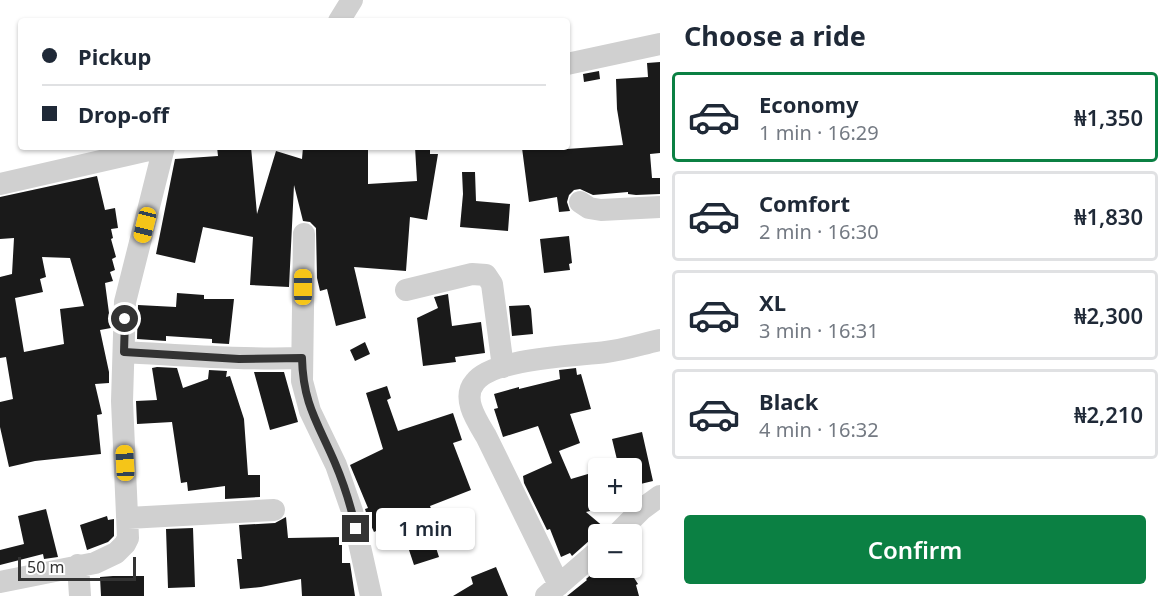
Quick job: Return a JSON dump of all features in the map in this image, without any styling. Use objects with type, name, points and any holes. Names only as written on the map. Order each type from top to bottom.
[{"type":"street","points":[[341,18],[352,0]]},
{"type":"street","points":[[570,63],[660,44]]},
{"type":"street","points":[[0,184],[150,150]]},
{"type":"street","points":[[0,582],[95,563],[121,549],[128,538],[122,401],[125,302],[162,150]]},
{"type":"street","points":[[580,202],[589,208],[601,210],[660,207]]},
{"type":"street","points":[[304,234],[302,381],[310,411],[336,465],[352,511],[371,596]]},
{"type":"street","points":[[406,290],[472,273],[486,274],[492,284],[503,367]]},
{"type":"street","points":[[588,560],[553,590],[486,436],[473,415],[469,396],[473,383],[486,371],[503,367],[548,357],[609,352],[660,340]]},
{"type":"street","points":[[124,352],[239,359],[302,358]]},
{"type":"street","points":[[627,524],[660,496]]},
{"type":"street","points":[[128,518],[274,510]]},
{"type":"street","points":[[78,565],[80,596]]},
{"type":"building","points":[[660,62],[660,153],[650,154],[652,178],[660,178],[660,194],[636,195],[628,194],[628,192],[593,195],[580,189],[574,190],[567,202],[570,211],[559,212],[557,197],[529,202],[522,150],[570,150],[623,145],[617,109],[616,79],[648,77],[647,63]]},
{"type":"building","points":[[599,71],[600,79],[584,82],[583,74]]},
{"type":"building","points":[[217,150],[251,150],[257,214],[276,151],[302,159],[303,150],[368,150],[368,184],[417,181],[415,150],[430,150],[430,154],[438,154],[427,220],[410,217],[406,271],[354,267],[366,318],[336,326],[327,289],[320,291],[317,278],[316,228],[310,222],[303,221],[294,185],[289,287],[250,285],[253,237],[203,227],[195,263],[156,254],[175,159],[218,156]]},
{"type":"building","points":[[462,172],[475,172],[476,201],[510,204],[508,231],[460,227]]},
{"type":"building","points":[[97,176],[105,210],[115,208],[118,228],[111,229],[113,238],[111,239],[116,257],[112,259],[115,270],[110,272],[113,281],[105,283],[111,328],[100,330],[109,372],[109,383],[95,384],[102,414],[97,415],[101,454],[35,461],[9,467],[0,427],[0,402],[13,399],[6,357],[0,358],[0,277],[12,274],[14,238],[0,239],[0,197]],"holes":[[[42,257],[70,258],[84,306],[60,309],[64,344],[24,352],[15,298],[43,292],[40,279],[46,277]]]},
{"type":"building","points":[[569,236],[572,263],[569,264],[570,270],[544,273],[540,239]]},
{"type":"building","points":[[177,293],[204,295],[204,299],[234,299],[229,344],[212,343],[212,339],[166,336],[166,341],[137,339],[138,305],[176,307]]},
{"type":"building","points":[[448,294],[452,326],[481,322],[485,353],[455,357],[456,362],[423,366],[417,318],[438,308],[434,297]]},
{"type":"building","points":[[529,305],[533,334],[512,336],[509,306]]},
{"type":"building","points":[[365,342],[370,354],[355,361],[350,350]]},
{"type":"building","points":[[152,368],[177,368],[183,388],[208,379],[209,370],[227,371],[226,377],[230,376],[244,419],[248,475],[260,475],[260,497],[225,499],[225,486],[188,491],[187,482],[181,483],[172,422],[137,424],[136,401],[157,400]]},
{"type":"building","points":[[576,368],[577,375],[581,374],[591,409],[570,414],[580,443],[559,451],[571,479],[588,474],[588,512],[586,512],[600,524],[588,524],[588,542],[572,556],[570,553],[561,557],[550,529],[547,530],[524,483],[523,476],[552,463],[538,426],[503,437],[494,409],[498,408],[494,394],[560,379],[559,370]]},
{"type":"building","points":[[254,372],[284,372],[298,422],[270,430]]},
{"type":"building","points":[[387,386],[391,398],[387,400],[398,431],[453,413],[462,440],[453,443],[471,490],[430,506],[433,514],[426,517],[439,557],[414,565],[399,520],[374,532],[365,509],[368,508],[350,465],[383,449],[366,393]]},
{"type":"building","points":[[642,432],[653,481],[642,484],[642,458],[617,458],[612,439]]},
{"type":"building","points":[[46,509],[58,557],[44,559],[43,554],[0,565],[0,550],[24,544],[18,516]]},
{"type":"building","points":[[107,516],[108,520],[114,519],[114,536],[108,542],[87,550],[80,525]]},
{"type":"building","points":[[286,517],[288,538],[342,537],[342,563],[350,563],[355,596],[302,596],[301,579],[240,589],[237,559],[242,559],[239,525],[275,523]]},
{"type":"building","points":[[193,528],[195,587],[168,588],[166,529]]},
{"type":"building","points":[[496,567],[508,596],[453,596],[473,584],[471,577]]},
{"type":"building","points":[[144,576],[144,596],[101,596],[100,577]]},
{"type":"building","points":[[634,578],[638,584],[636,585],[639,596],[567,596],[586,579]]},
{"type":"route","points":[[125,319],[124,352],[239,359],[302,358],[302,381],[310,411],[336,465],[356,529]]}]
